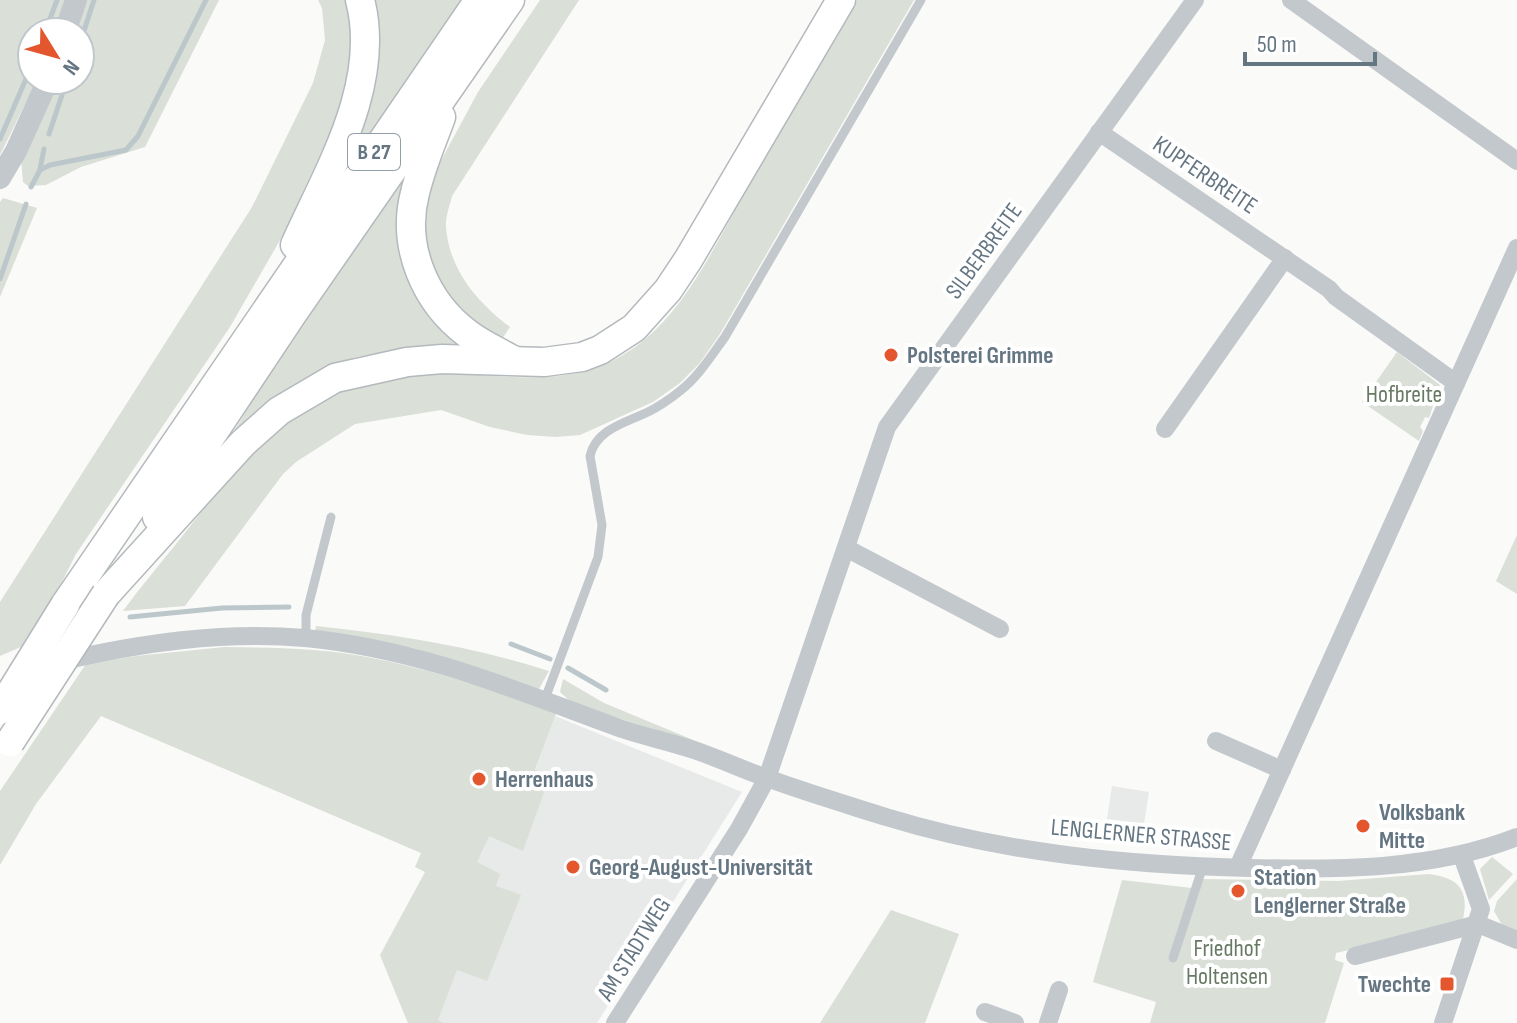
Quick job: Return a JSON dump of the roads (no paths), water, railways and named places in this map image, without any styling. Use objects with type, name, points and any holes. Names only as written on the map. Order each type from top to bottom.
[{"type":"highway","points":[[269,304],[345,132],[361,83],[365,37],[360,0]]},
{"type":"highway","name":"B 27","points":[[0,710],[65,605],[479,0]]},
{"type":"highway","name":"B 27","points":[[5,751],[293,313],[510,0]]},
{"type":"highway","points":[[106,594],[243,443],[279,411],[335,378],[407,362],[442,359],[544,362],[582,357],[618,340],[650,314],[688,260],[841,0]]},
{"type":"highway","points":[[455,79],[414,196],[411,238],[418,268],[447,316],[469,334],[512,359]]},
{"type":"street","name":"SILBERBREITE","points":[[767,778],[887,427],[1195,0]]},
{"type":"street","points":[[1291,0],[1517,161]]},
{"type":"street","points":[[0,178],[41,96]]},
{"type":"street","name":"KUPFERBREITE","points":[[1099,132],[1285,258],[1456,383]]},
{"type":"street","points":[[1238,867],[1517,248]]},
{"type":"street","points":[[1165,429],[1285,258]]},
{"type":"street","points":[[846,548],[1000,629]]},
{"type":"street","name":"LENGLERNER STRASSE","points":[[0,680],[50,664],[144,644],[236,636],[306,638],[370,647],[462,670],[767,778],[890,818],[959,836],[1108,859],[1238,867],[1389,866],[1462,856],[1517,837]]},
{"type":"street","points":[[1216,741],[1282,770]]},
{"type":"street","name":"AM STADTWEG","points":[[615,1023],[739,829],[767,778]]},
{"type":"street","points":[[1443,1023],[1481,909],[1462,856]]},
{"type":"street","points":[[1355,956],[1478,924],[1517,940]]},
{"type":"street","points":[[1048,1023],[1059,990]]},
{"type":"street","points":[[985,1012],[1015,1023]]},
{"type":"lane","points":[[545,699],[598,557],[602,525],[590,456],[592,448],[610,429],[668,400],[696,377],[725,337],[921,0]]},
{"type":"lane","points":[[306,638],[306,615],[331,517]]},
{"type":"lane","points":[[1173,958],[1203,866]]},
{"type":"waterway","points":[[51,16],[57,0]]},
{"type":"waterway","points":[[89,16],[94,0]]},
{"type":"waterway","points":[[31,187],[40,170],[50,165],[126,150],[138,136],[206,0]]},
{"type":"waterway","points":[[0,139],[19,96]]},
{"type":"waterway","points":[[49,134],[62,96]]},
{"type":"waterway","points":[[40,169],[44,149]]},
{"type":"waterway","points":[[0,279],[26,204]]},
{"type":"waterway","points":[[130,617],[222,608],[289,607]]},
{"type":"waterway","points":[[511,644],[550,659]]},
{"type":"waterway","points":[[568,668],[606,690]]},
{"type":"place","name":"Polsterei Grimme","points":[[891,355]]},
{"type":"place","name":"Herrenhaus","points":[[479,779]]},
{"type":"place","name":"Volksbank Mitte","points":[[1363,826]]},
{"type":"place","name":"Georg-August-Universität","points":[[573,867]]},
{"type":"place","name":"Station Lenglerner Straße","points":[[1238,891]]},
{"type":"place","name":"Twechte","points":[[1447,984]]},
{"type":"park label","name":"Hofbreite","points":[[1404,394]]},
{"type":"park label","name":"Friedhof Holtensen","points":[[1227,962]]}]
